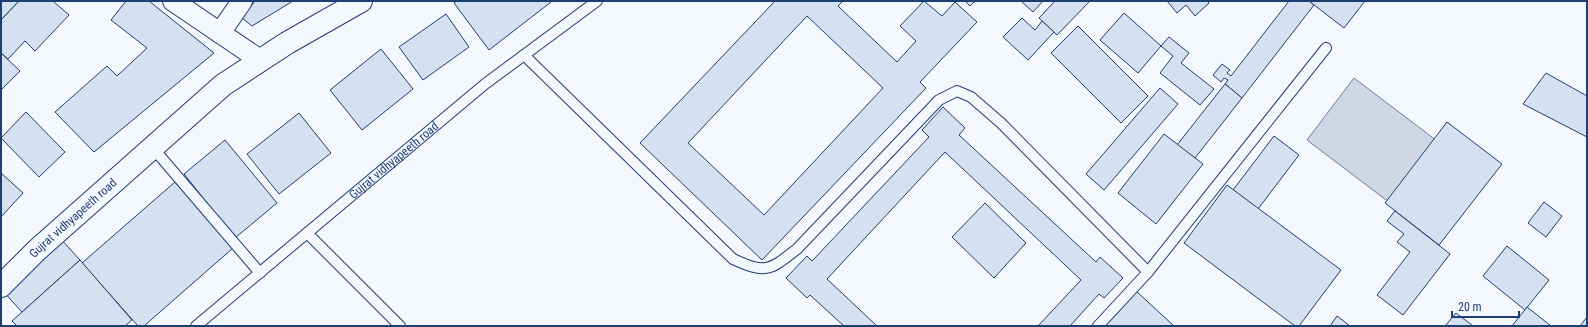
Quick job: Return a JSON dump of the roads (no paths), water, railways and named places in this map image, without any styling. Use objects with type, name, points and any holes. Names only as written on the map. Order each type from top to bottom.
[{"type":"street","points":[[173,1],[260,60]]},
{"type":"street","points":[[220,33],[242,1]]},
{"type":"street","name":"Gujrat vidhyapeeth road","points":[[1,286],[37,250],[223,86],[260,60],[361,1]]},
{"type":"lane","name":"Gujrat vidhyapeeth road","points":[[196,326],[485,84],[597,1]]},
{"type":"lane","points":[[1098,326],[1148,272],[1326,48]]},
{"type":"lane","points":[[524,55],[733,259],[754,268],[774,267],[797,249],[939,100],[957,91],[971,97],[1000,123],[1148,272]]},
{"type":"lane","points":[[153,148],[260,273]]},
{"type":"lane","points":[[307,233],[400,326]]}]
